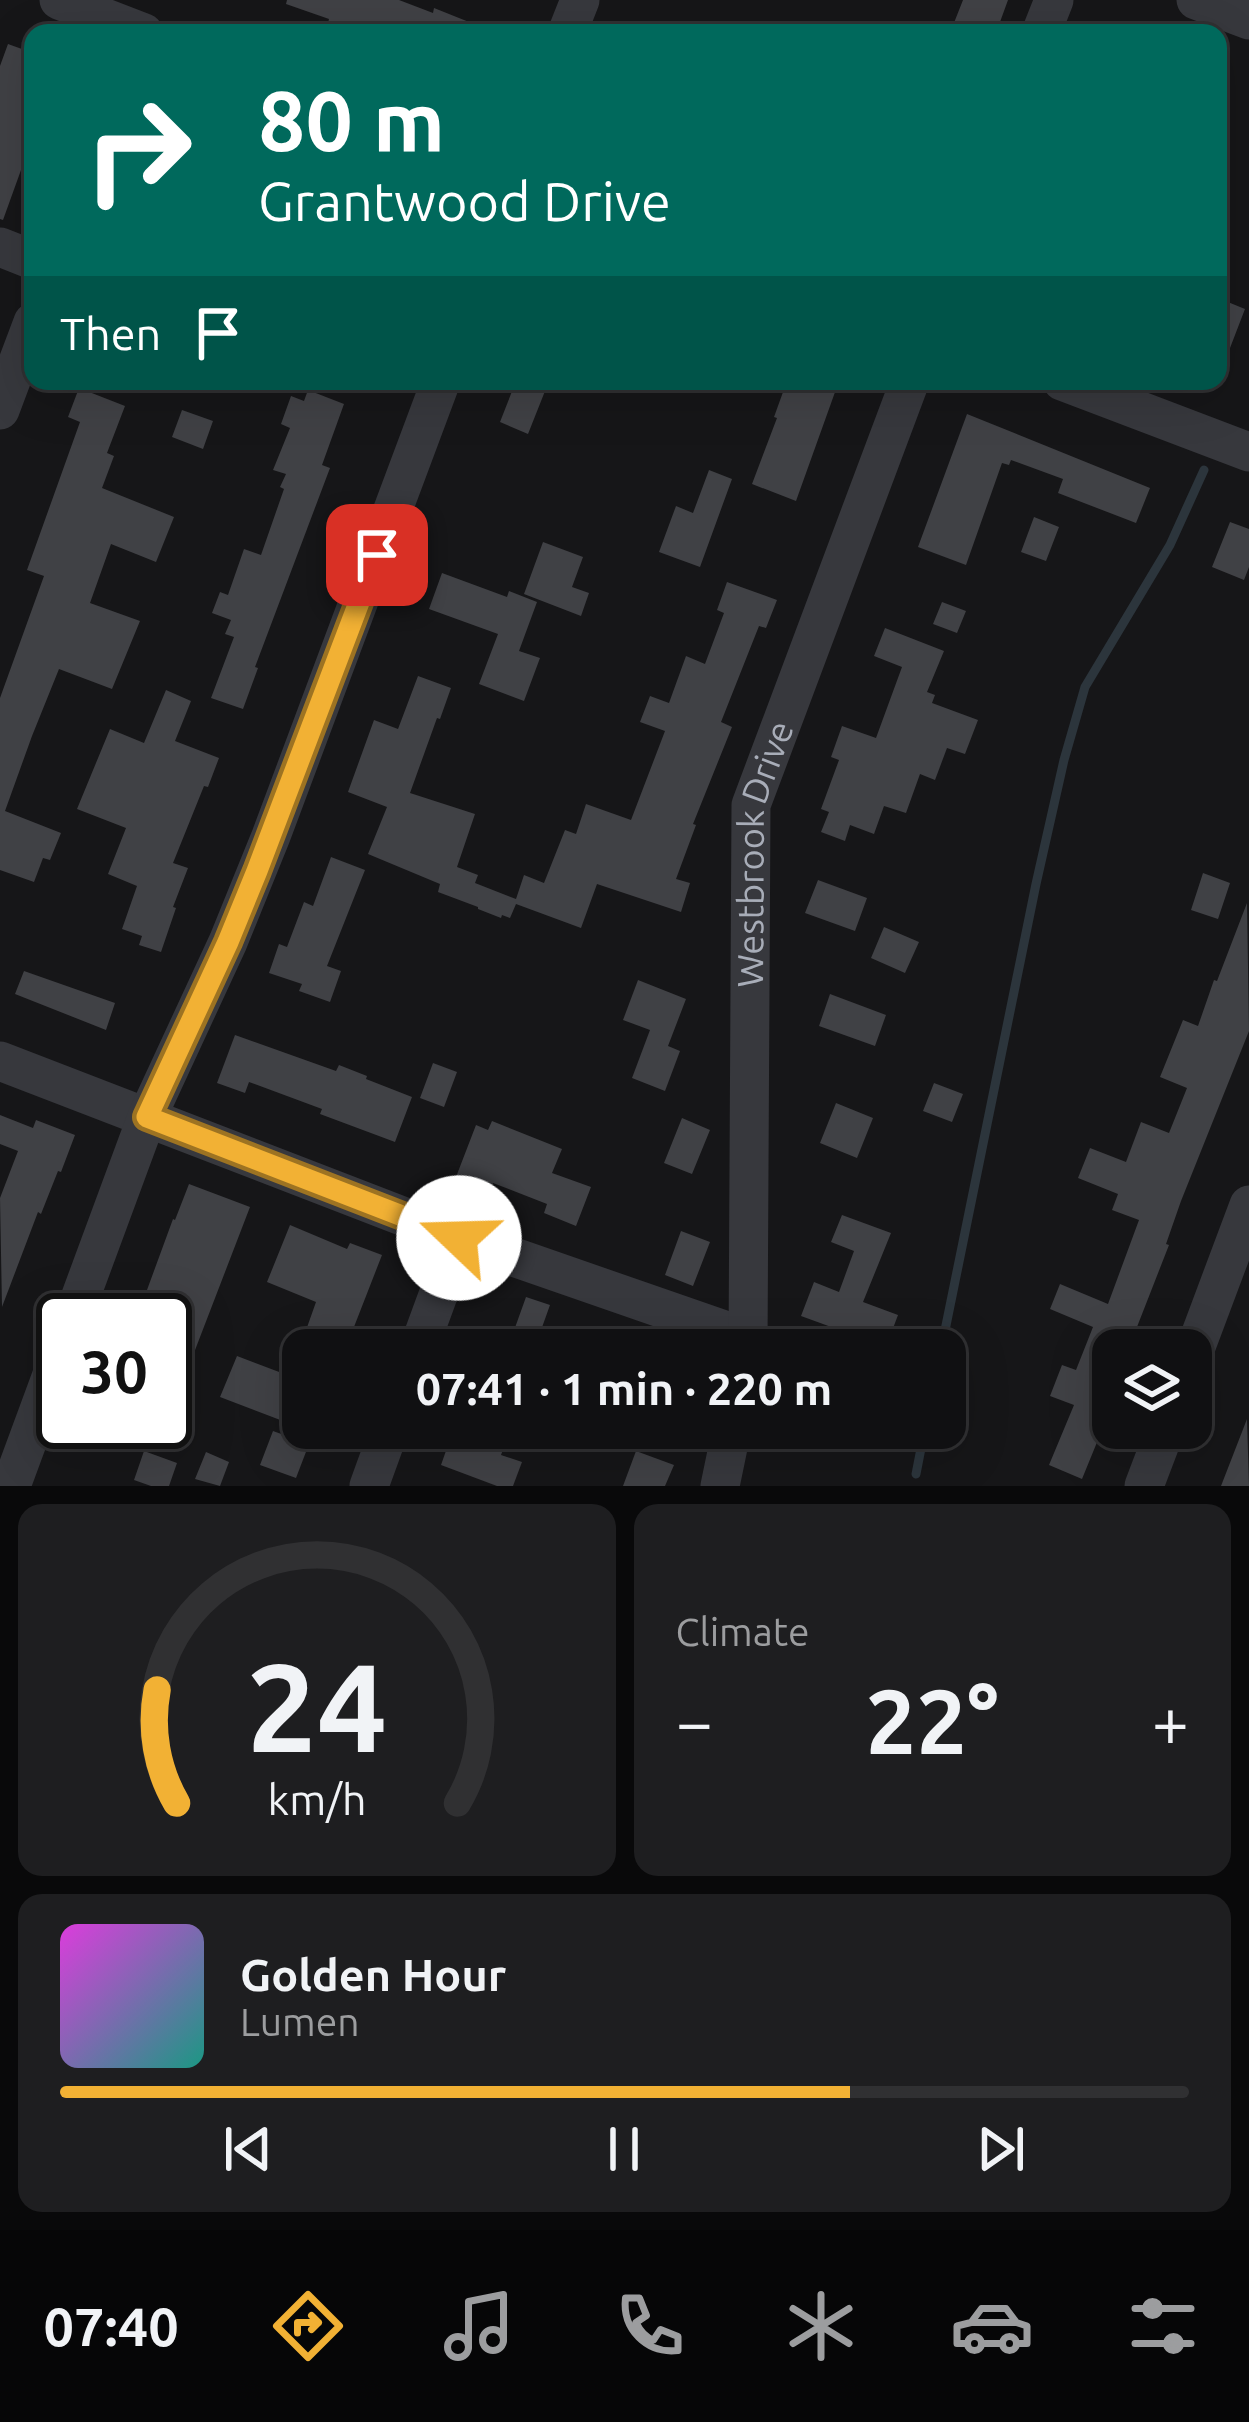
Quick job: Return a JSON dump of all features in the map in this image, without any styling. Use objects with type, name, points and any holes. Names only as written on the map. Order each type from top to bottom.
[{"type":"street","points":[[59,0],[121,24]]},
{"type":"street","points":[[1196,0],[1249,20]]},
{"type":"street","points":[[0,410],[24,346]]},
{"type":"street","points":[[82,1293],[147,1117],[272,836],[438,390]]},
{"type":"street","name":"Westbrook Drive","points":[[749,1329],[752,805],[907,390]]},
{"type":"street","points":[[1087,390],[1249,452]]},
{"type":"street","points":[[0,1061],[706,1329]]},
{"type":"street","points":[[1203,1329],[1249,1205]]},
{"type":"street","points":[[426,1329],[459,1238]]},
{"type":"street","points":[[11,1486],[36,1418]]},
{"type":"street","points":[[369,1486],[382,1449]]},
{"type":"street","points":[[720,1486],[728,1449]]},
{"type":"street","points":[[1144,1486],[1158,1449]]},
{"type":"building","points":[[287,0],[399,0],[474,24],[331,24],[329,19],[286,4]]},
{"type":"building","points":[[963,0],[1008,0],[999,24],[954,24]]},
{"type":"building","points":[[8,44],[24,50],[24,162],[3,220],[0,219],[0,66]]},
{"type":"building","points":[[1227,302],[1245,309],[1227,356]]},
{"type":"building","points":[[78,390],[125,406],[107,453],[114,456],[102,488],[174,517],[156,562],[111,544],[90,603],[140,621],[112,689],[59,669],[32,736],[5,811],[61,833],[50,860],[43,858],[34,882],[0,870],[0,698],[44,576],[27,570],[80,422],[68,417]]},
{"type":"building","points":[[308,390],[344,404],[322,465],[330,468],[243,709],[211,698],[234,637],[225,634],[231,620],[212,613],[220,592],[228,595],[244,549],[261,555],[284,489],[280,487],[286,474],[273,470],[290,428],[281,424],[291,396],[304,401]]},
{"type":"building","points":[[512,390],[545,390],[528,434],[500,422]]},
{"type":"building","points":[[784,390],[836,390],[796,501],[752,484]]},
{"type":"building","points":[[182,410],[213,421],[203,449],[172,437]]},
{"type":"building","points":[[967,414],[1150,488],[1136,523],[1058,493],[1063,479],[1011,460],[1009,465],[1002,463],[966,565],[918,547]]},
{"type":"building","points":[[709,470],[732,479],[700,567],[659,552],[676,506],[693,513]]},
{"type":"building","points":[[1034,517],[1059,527],[1046,561],[1021,552]]},
{"type":"building","points":[[1230,522],[1249,529],[1249,567],[1244,580],[1212,567]]},
{"type":"building","points":[[543,542],[583,557],[572,587],[589,593],[581,616],[524,594]]},
{"type":"building","points":[[442,573],[507,597],[509,591],[537,602],[519,651],[540,658],[524,701],[479,684],[498,634],[429,609]]},
{"type":"building","points":[[727,582],[777,600],[766,628],[759,626],[721,722],[732,727],[676,879],[690,883],[681,912],[597,884],[581,928],[516,904],[510,918],[501,918],[438,892],[440,884],[368,854],[387,807],[348,792],[374,720],[398,729],[418,676],[451,688],[410,793],[475,814],[457,867],[478,875],[475,883],[516,899],[524,875],[544,883],[565,830],[576,834],[586,804],[631,820],[665,731],[640,722],[650,696],[669,703],[686,656],[705,664],[724,613],[717,610]]},
{"type":"building","points":[[942,602],[966,611],[957,633],[933,624]]},
{"type":"building","points":[[885,628],[944,651],[927,692],[935,695],[932,703],[978,720],[965,754],[947,748],[935,780],[920,774],[906,813],[884,806],[874,834],[850,825],[845,841],[821,832],[829,812],[821,809],[839,760],[831,757],[842,726],[876,738],[902,667],[874,656]]},
{"type":"building","points":[[166,690],[191,701],[175,741],[219,758],[173,863],[188,868],[161,952],[139,945],[142,936],[122,929],[137,886],[108,874],[126,828],[77,809],[110,729],[144,743]]},
{"type":"building","points":[[331,857],[365,870],[327,966],[341,971],[330,1002],[299,991],[302,984],[269,973],[279,944],[287,947],[304,902],[313,906]]},
{"type":"building","points":[[1203,873],[1230,883],[1218,919],[1191,910]]},
{"type":"building","points":[[818,880],[867,898],[855,931],[805,913]]},
{"type":"building","points":[[1247,903],[1249,1031],[1136,1329],[1092,1329],[1050,1309],[1060,1284],[1108,1304],[1139,1220],[1112,1210],[1118,1194],[1078,1178],[1090,1148],[1126,1162],[1141,1122],[1169,1133],[1187,1088],[1160,1077],[1183,1020],[1198,1026]]},
{"type":"building","points":[[884,927],[919,942],[905,973],[871,958]]},
{"type":"building","points":[[24,971],[115,1003],[106,1030],[15,994]]},
{"type":"building","points":[[638,980],[686,999],[668,1046],[680,1051],[665,1091],[632,1078],[650,1030],[623,1020]]},
{"type":"building","points":[[830,994],[886,1015],[875,1046],[819,1026]]},
{"type":"building","points":[[235,1035],[336,1071],[339,1065],[412,1097],[395,1142],[249,1082],[245,1093],[217,1083]]},
{"type":"building","points":[[433,1063],[457,1072],[444,1107],[420,1098]]},
{"type":"building","points":[[934,1083],[963,1094],[952,1122],[923,1111]]},
{"type":"building","points":[[836,1103],[873,1118],[857,1158],[820,1143]]},
{"type":"building","points":[[0,1115],[33,1128],[36,1120],[75,1135],[41,1214],[38,1212],[2,1307],[0,1198],[18,1151],[0,1144]]},
{"type":"building","points":[[682,1118],[710,1130],[692,1174],[664,1163]]},
{"type":"building","points":[[492,1121],[562,1149],[552,1173],[591,1187],[576,1226],[544,1213],[547,1204],[493,1183],[490,1190],[456,1177],[476,1125],[488,1130]]},
{"type":"building","points":[[189,1184],[250,1207],[192,1358],[192,1293],[146,1293]]},
{"type":"building","points":[[842,1215],[891,1233],[863,1302],[898,1315],[893,1329],[837,1329],[801,1316],[814,1282],[839,1292],[854,1251],[831,1242]]},
{"type":"building","points":[[290,1225],[347,1249],[350,1243],[382,1255],[353,1329],[306,1329],[316,1302],[267,1282]]},
{"type":"building","points":[[681,1231],[710,1242],[693,1286],[665,1275]]},
{"type":"building","points":[[526,1297],[550,1305],[541,1329],[515,1329]]},
{"type":"building","points":[[1092,1330],[1094,1449],[1082,1479],[1049,1465],[1074,1405],[1050,1396],[1062,1365],[1076,1370]]},
{"type":"building","points":[[237,1356],[282,1373],[282,1421],[220,1397]]},
{"type":"building","points":[[1247,1419],[1249,1486],[1221,1486]]},
{"type":"building","points":[[273,1431],[282,1434],[282,1449],[307,1449],[296,1478],[260,1465]]},
{"type":"building","points":[[447,1449],[503,1449],[501,1455],[522,1462],[513,1486],[497,1486],[441,1465]]},
{"type":"building","points":[[144,1451],[177,1463],[169,1486],[134,1480]]},
{"type":"building","points":[[636,1451],[674,1465],[665,1486],[623,1486]]},
{"type":"building","points":[[206,1452],[229,1462],[220,1486],[195,1479]]},
{"type":"waterway","points":[[945,1329],[1036,884],[1085,687],[1170,545],[1204,470]]},
{"type":"waterway","points":[[916,1474],[921,1449]]},
{"type":"route","points":[[377,555],[228,942],[147,1117],[459,1238]]}]
